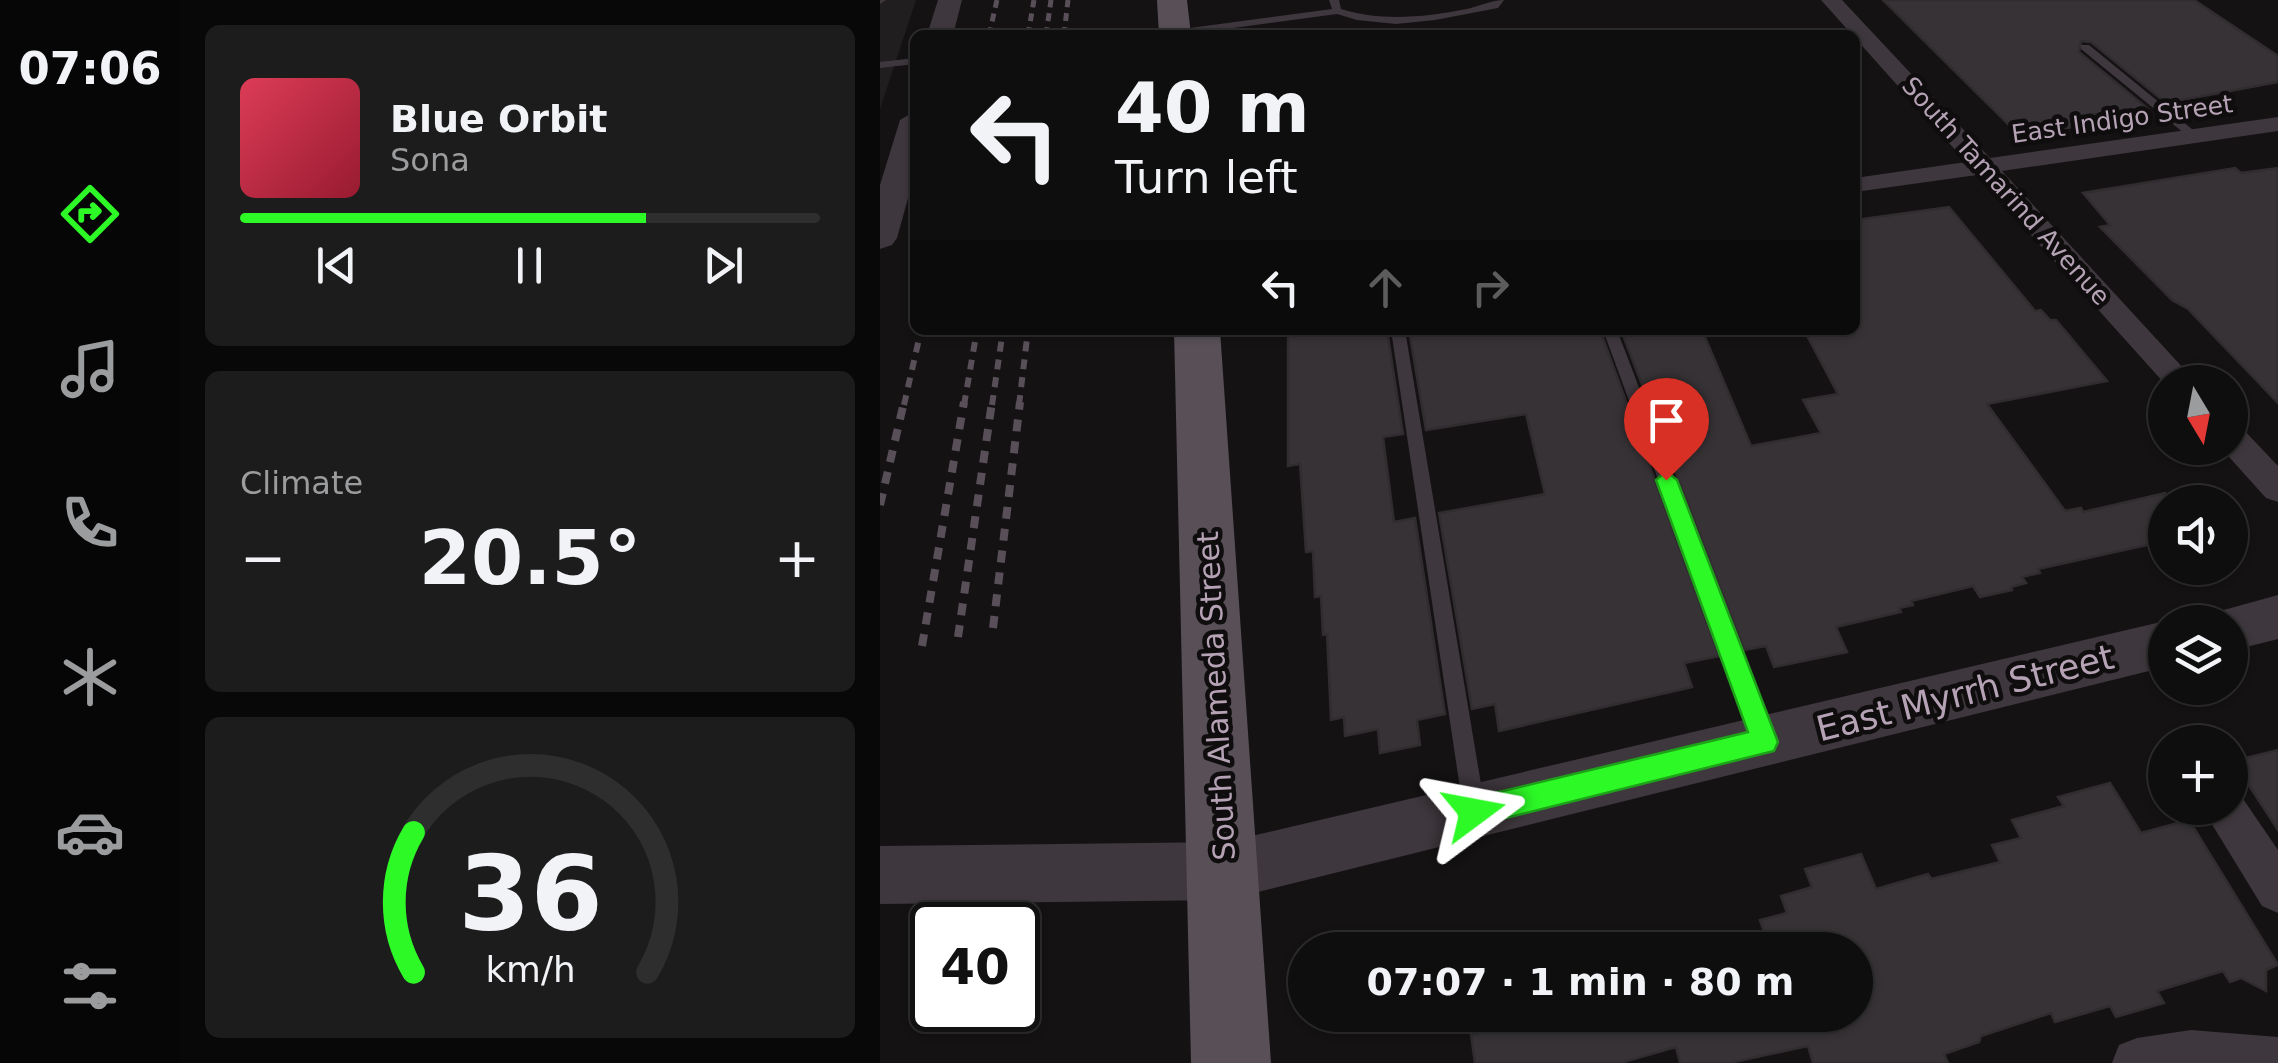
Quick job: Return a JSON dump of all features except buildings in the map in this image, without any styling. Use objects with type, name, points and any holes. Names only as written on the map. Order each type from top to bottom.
[{"type":"main road","points":[[1172,0],[1175,30]]},
{"type":"main road","name":"South Alameda Street","points":[[1197,335],[1226,871],[1232,1063]]},
{"type":"street","points":[[941,30],[950,0]]},
{"type":"street","name":"South Tamarind Avenue","points":[[1831,0],[1859,30]]},
{"type":"street","name":"South Tamarind Avenue","points":[[1860,31],[2166,365]]},
{"type":"street","name":"East Indigo Street","points":[[1860,184],[2278,124]]},
{"type":"street","points":[[880,238],[910,137]]},
{"type":"street","points":[[2248,456],[2278,488]]},
{"type":"street","points":[[2248,624],[2278,617]]},
{"type":"street","name":"East Myrrh Street","points":[[880,875],[1226,871],[2148,648]]},
{"type":"street","points":[[2235,825],[2278,890]]},
{"type":"street","points":[[2137,1063],[2191,1055],[2278,1062]]},
{"type":"lane","points":[[1447,0],[1455,14]]},
{"type":"lane","points":[[1198,30],[1336,6],[1364,21],[1414,22],[1495,6],[1500,0]]},
{"type":"lane","points":[[2085,48],[2194,136]]},
{"type":"lane","points":[[880,65],[910,62]]},
{"type":"lane","points":[[1399,335],[1474,812]]},
{"type":"lane","points":[[1612,335],[1765,742]]},
{"type":"shaded area","points":[[880,0],[916,0],[880,109]]},
{"type":"railway","points":[[990,30],[997,0]]},
{"type":"railway","points":[[1029,30],[1034,0]]},
{"type":"railway","points":[[1047,30],[1051,0]]},
{"type":"railway","points":[[1065,30],[1068,0]]},
{"type":"railway","points":[[904,405],[920,335]]},
{"type":"railway","points":[[964,405],[976,335]]},
{"type":"railway","points":[[992,405],[1002,335]]},
{"type":"railway","points":[[1019,405],[1027,335]]},
{"type":"railway","points":[[880,505],[904,402]]},
{"type":"railway","points":[[922,646],[964,402]]},
{"type":"railway","points":[[958,637],[992,402]]},
{"type":"railway","points":[[993,628],[1020,402]]},
{"type":"route","points":[[1474,812],[1765,742],[1666,480]]}]
